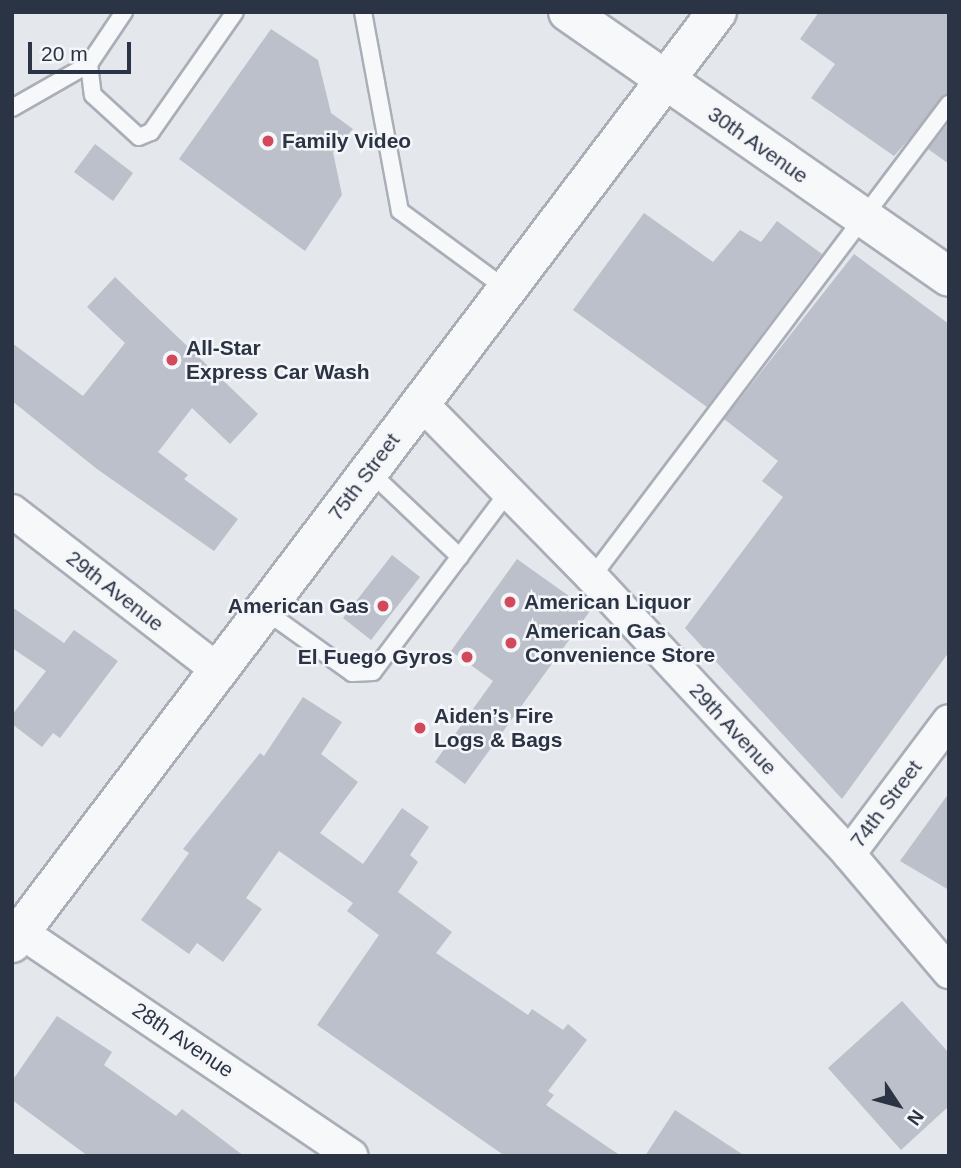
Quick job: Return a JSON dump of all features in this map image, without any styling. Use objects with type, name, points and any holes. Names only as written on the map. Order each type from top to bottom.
[{"type":"street","name":"30th Avenue","points":[[568,12],[949,277]]},
{"type":"street","name":"75th Street","points":[[15,933],[219,671],[717,12]]},
{"type":"street","name":"29th Avenue","points":[[421,403],[592,577],[849,854],[949,972]]},
{"type":"street","name":"29th Avenue","points":[[12,511],[219,671]]},
{"type":"street","name":"74th Street","points":[[849,854],[949,721]]},
{"type":"street","name":"28th Avenue","points":[[15,933],[352,1156]]},
{"type":"lane","points":[[12,108],[89,64],[124,12]]},
{"type":"lane","points":[[89,64],[93,95],[139,137],[151,132],[236,12]]},
{"type":"lane","points":[[363,12],[400,211],[506,289]]},
{"type":"lane","points":[[592,577],[949,104]]},
{"type":"lane","points":[[369,471],[460,557]]},
{"type":"lane","points":[[264,610],[352,673],[373,672],[508,492]]},
{"type":"building","points":[[819,12],[949,12],[949,94],[894,156],[811,98],[835,64],[800,39]]},
{"type":"building","name":"Family Video","points":[[271,29],[318,60],[331,113],[353,129],[333,152],[342,195],[305,251],[179,159]]},
{"type":"building","points":[[949,122],[949,164],[928,149]]},
{"type":"building","points":[[95,144],[133,173],[113,201],[74,172]]},
{"type":"building","points":[[644,213],[713,262],[740,230],[761,242],[777,221],[822,254],[707,407],[573,310]]},
{"type":"building","points":[[854,254],[949,324],[949,652],[842,799],[685,628],[783,497],[762,481],[778,461],[724,419]]},
{"type":"building","points":[[115,277],[258,414],[230,444],[192,408],[158,452],[188,475],[184,479],[238,519],[214,551],[97,469],[12,401],[12,343],[83,396],[125,343],[87,307]]},
{"type":"building","points":[[392,555],[420,577],[371,640],[343,618]]},
{"type":"building","name":"American Gas Convenience Store","points":[[517,559],[590,611],[465,784],[435,762],[493,681],[451,651]]},
{"type":"building","points":[[12,607],[64,643],[74,630],[118,661],[60,738],[53,733],[42,747],[12,724],[12,715],[46,671],[12,648]]},
{"type":"building","points":[[303,697],[342,722],[321,754],[358,782],[320,833],[363,864],[402,808],[429,827],[410,855],[418,862],[398,892],[452,932],[436,953],[528,1015],[532,1009],[563,1030],[568,1024],[587,1040],[548,1091],[554,1095],[546,1105],[621,1156],[505,1156],[317,1025],[379,935],[347,911],[353,903],[279,851],[246,898],[262,909],[223,962],[197,943],[189,954],[141,920],[189,853],[183,849],[260,753],[264,756]]},
{"type":"building","points":[[949,793],[949,890],[900,861]]},
{"type":"building","points":[[902,1001],[949,1053],[949,1106],[901,1150],[828,1068]]},
{"type":"building","points":[[57,1016],[112,1052],[104,1065],[176,1116],[182,1109],[244,1156],[88,1156],[12,1100],[12,1081]]},
{"type":"building","points":[[675,1110],[745,1156],[645,1156]]},
{"type":"place","name":"Family Video","points":[[268,141]]},
{"type":"place","name":"All-Star Express Car Wash","points":[[172,360]]},
{"type":"place","name":"American Liquor","points":[[510,602]]},
{"type":"place","name":"American Gas","points":[[383,606]]},
{"type":"place","name":"American Gas Convenience Store","points":[[511,643]]},
{"type":"place","name":"El Fuego Gyros","points":[[467,657]]},
{"type":"place","name":"Aiden’s Fire Logs & Bags","points":[[420,728]]}]
